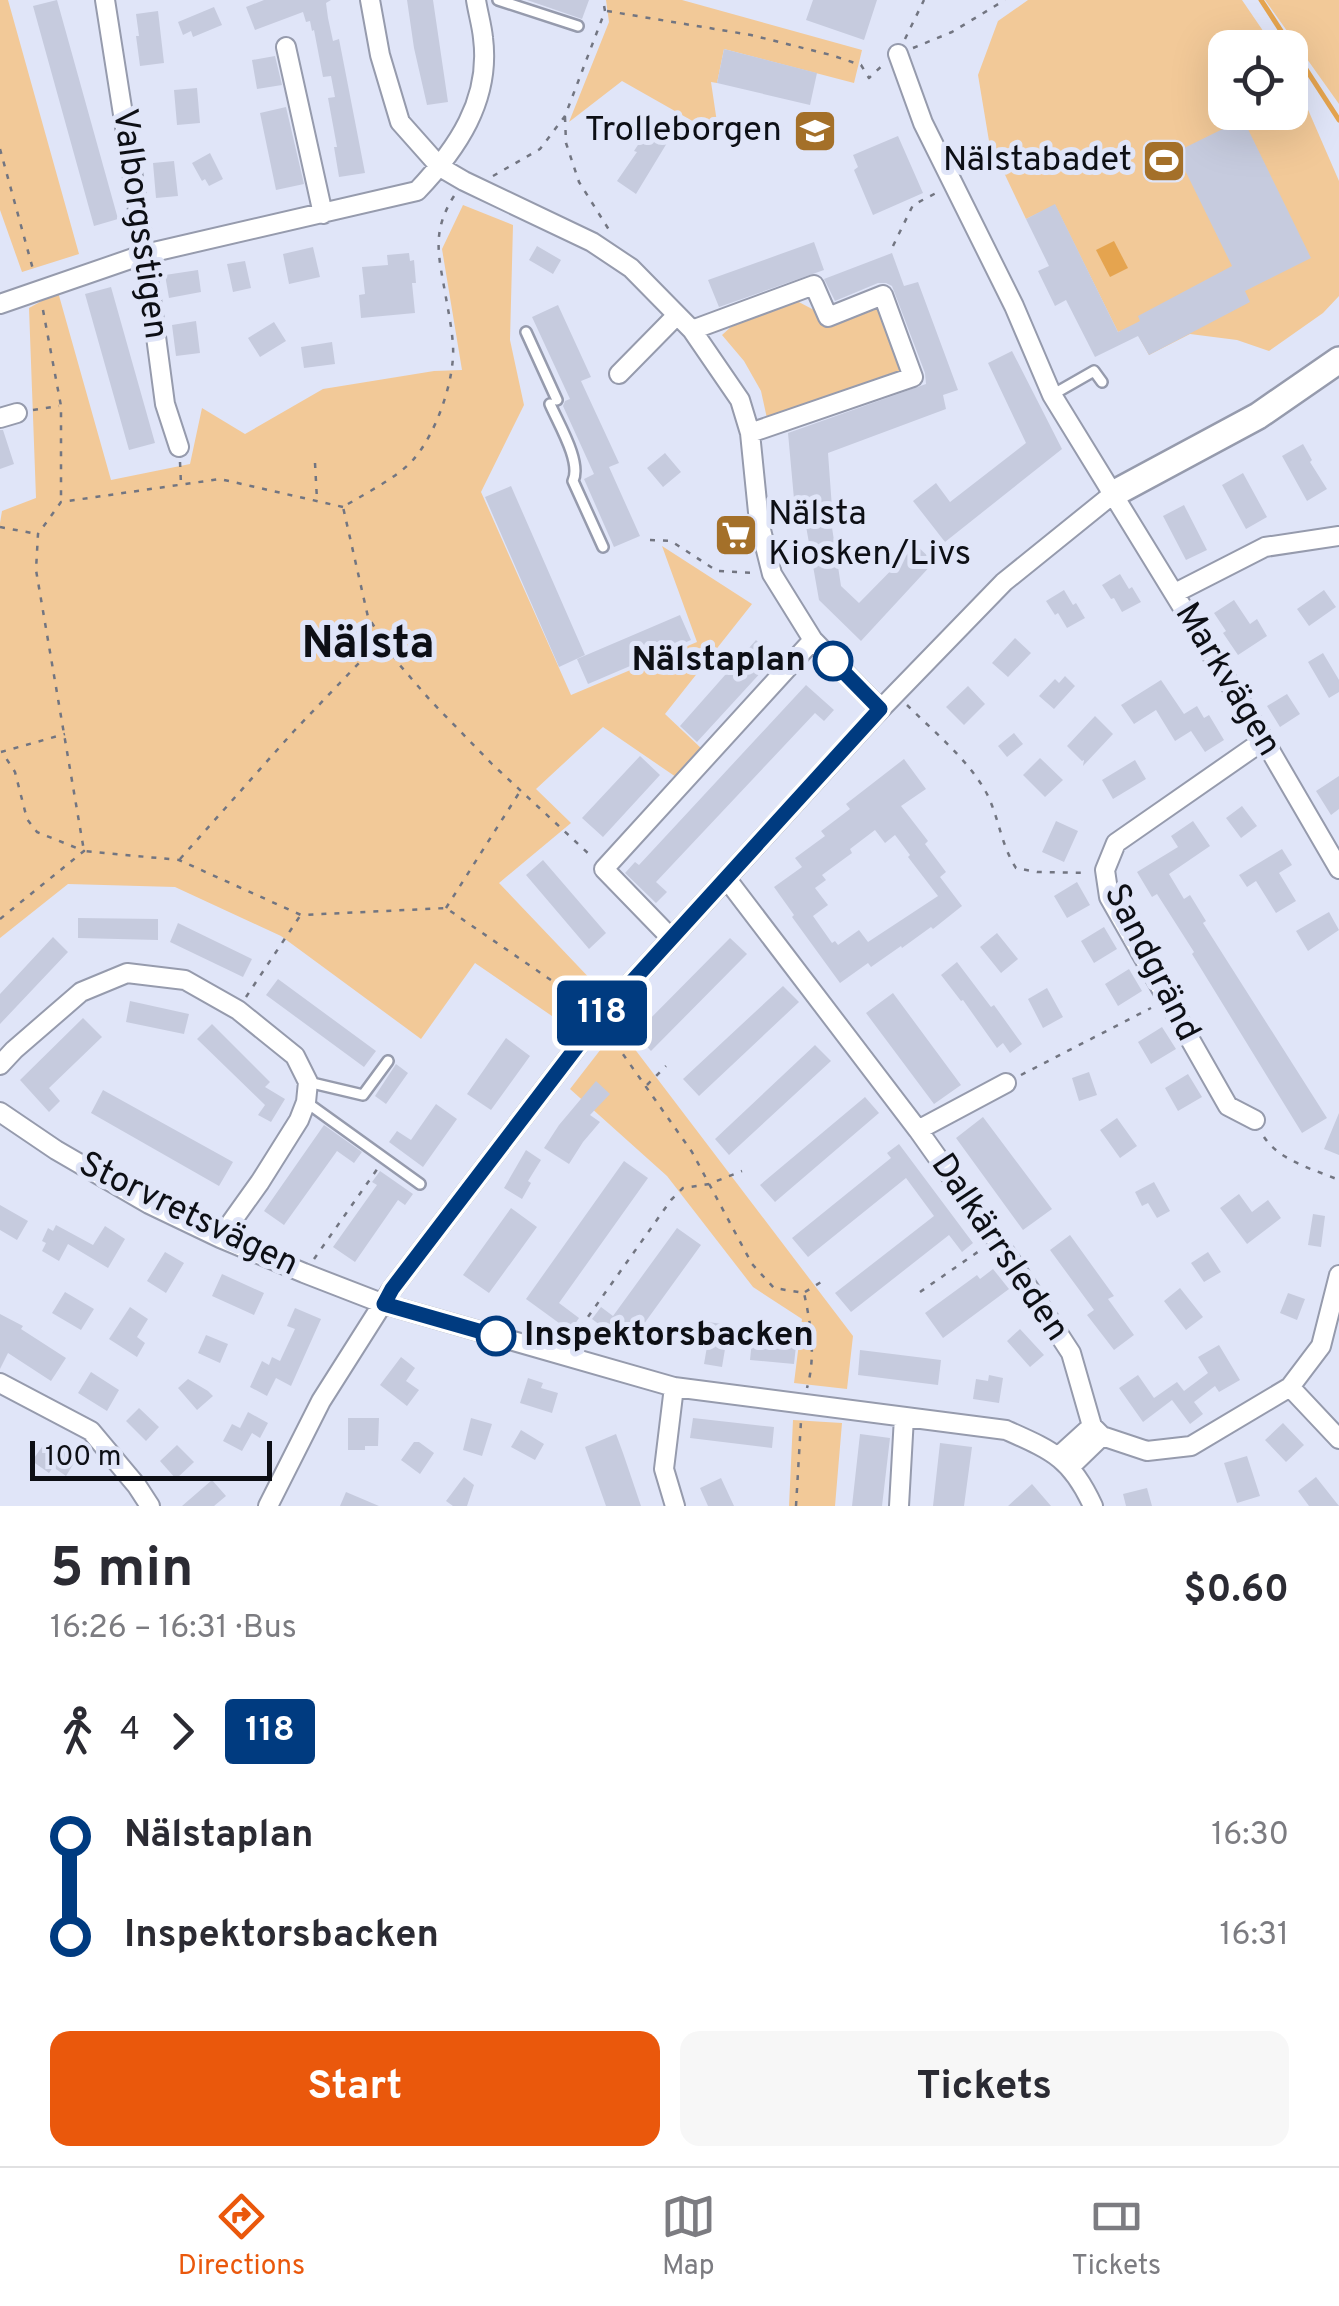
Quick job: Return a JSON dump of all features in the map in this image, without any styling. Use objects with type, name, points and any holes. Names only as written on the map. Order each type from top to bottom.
[{"type":"street","name":"Valborgsstigen","points":[[105,0],[165,404],[179,447]]},
{"type":"street","points":[[370,0],[380,55],[400,122],[440,167],[592,242],[631,268],[692,330],[740,400],[750,433],[759,522],[772,574],[812,640],[880,709]]},
{"type":"street","points":[[0,304],[145,254],[417,190],[440,167],[466,130],[480,90],[484,42],[476,0]]},
{"type":"street","points":[[286,47],[323,214]]},
{"type":"street","name":"Markvägen","points":[[898,54],[923,123],[1014,306],[1052,395],[1339,869]]},
{"type":"street","points":[[692,330],[814,285],[828,316],[883,295],[913,377],[750,433]]},
{"type":"street","points":[[619,374],[677,315]]},
{"type":"street","points":[[268,1506],[321,1400],[392,1289],[598,1019],[880,709],[1004,582],[1113,494],[1258,416],[1339,360]]},
{"type":"street","points":[[1175,593],[1265,546],[1339,536]]},
{"type":"street","points":[[670,937],[604,869],[812,640]]},
{"type":"street","name":"Sandgränd","points":[[1255,1120],[1228,1106],[1109,897],[1105,872],[1116,843],[1264,740]]},
{"type":"street","name":"Dalkärrsleden","points":[[726,878],[918,1130],[996,1240],[1071,1353],[1096,1431]]},
{"type":"street","points":[[0,1065],[81,992],[127,973],[184,980],[238,1010],[295,1056],[308,1082],[299,1120],[220,1238]]},
{"type":"street","name":"Dalkärrsleden","points":[[918,1130],[1006,1083]]},
{"type":"street","name":"Storvretsvägen","points":[[0,1112],[149,1204],[220,1238],[384,1304],[674,1386]]},
{"type":"street","points":[[1064,1462],[1096,1431],[1147,1451],[1191,1446],[1290,1387],[1320,1346],[1339,1275]]},
{"type":"street","points":[[0,1384],[90,1431],[150,1506]]},
{"type":"street","points":[[675,1506],[664,1469],[674,1386],[1006,1430],[1048,1448],[1082,1481],[1093,1506]]},
{"type":"street","points":[[1290,1387],[1339,1439]]},
{"type":"street","points":[[899,1506],[904,1417]]},
{"type":"lane","points":[[498,0],[578,26]]},
{"type":"lane","points":[[526,332],[574,459],[573,480],[603,547]]},
{"type":"lane","points":[[1052,395],[1094,370],[1102,382]]},
{"type":"lane","points":[[308,1082],[363,1094],[388,1061]]},
{"type":"lane","points":[[306,1102],[420,1184]]},
{"type":"path","points":[[61,502],[220,479],[343,507],[412,462],[435,428],[454,349],[438,254],[443,214],[464,181],[495,175],[540,148],[565,116],[605,11],[603,0]]},
{"type":"path","points":[[898,54],[924,0]]},
{"type":"path","points":[[898,54],[952,32],[1005,0]]},
{"type":"path","points":[[605,11],[783,43],[862,66],[870,78],[878,68]]},
{"type":"path","points":[[565,116],[566,143],[579,182],[613,235]]},
{"type":"path","points":[[0,149],[39,290],[61,406],[61,502],[38,534],[36,570],[84,851]]},
{"type":"path","points":[[893,246],[913,205],[953,184]]},
{"type":"path","points":[[9,416],[61,406]]},
{"type":"path","points":[[179,447],[181,486]]},
{"type":"path","points":[[314,463],[317,502]]},
{"type":"path","points":[[343,507],[368,616],[382,639],[430,700],[520,792],[604,869]]},
{"type":"path","points":[[0,527],[38,534]]},
{"type":"path","points":[[650,540],[671,541],[717,571],[772,574]]},
{"type":"path","points":[[179,860],[382,639]]},
{"type":"path","points":[[896,694],[969,768],[987,794],[1007,854],[1016,868],[1037,872],[1105,872]]},
{"type":"path","points":[[65,734],[1,752],[15,772],[27,819],[37,832],[84,851],[179,860],[300,915],[446,908],[580,1000],[598,1019],[692,1152],[752,1264],[774,1288],[804,1293],[826,1279]]},
{"type":"path","points":[[446,908],[520,792]]},
{"type":"path","points":[[0,919],[84,851]]},
{"type":"path","points":[[238,1010],[300,915]]},
{"type":"path","points":[[1006,1083],[1166,1000]]},
{"type":"path","points":[[646,1086],[666,1066]]},
{"type":"path","points":[[1255,1120],[1266,1142],[1276,1151],[1339,1180]]},
{"type":"path","points":[[304,1272],[384,1159]]},
{"type":"path","points":[[562,1354],[671,1200],[683,1188],[742,1172]]},
{"type":"path","points":[[920,1292],[996,1240]]},
{"type":"path","points":[[796,1506],[812,1328],[804,1293]]},
{"type":"shaded area","points":[[0,0],[8,0],[79,254],[22,272],[0,210]]},
{"type":"shaded area","points":[[606,0],[682,0],[862,50],[854,83],[724,49],[717,83],[711,82],[719,136],[622,81],[569,122],[609,22]]},
{"type":"shaded area","name":"Nälstabadet","points":[[1028,0],[1242,0],[1262,30],[1208,30],[1208,130],[1308,130],[1308,110],[1339,181],[1339,296],[1323,313],[1269,351],[1237,340],[1190,334],[1149,355],[1133,326],[1118,332],[1055,205],[1026,219],[989,141],[978,75],[998,21]]},
{"type":"shaded area","points":[[1265,0],[1339,0],[1339,104],[1308,60],[1308,30],[1286,30]]},
{"type":"shaded area","points":[[463,205],[513,225],[510,340],[524,405],[481,492],[571,695],[697,642],[662,546],[752,604],[665,714],[703,750],[676,777],[603,727],[536,789],[571,823],[499,883],[596,985],[565,1025],[475,963],[421,1039],[281,936],[175,887],[68,884],[0,938],[0,523],[2,511],[36,498],[29,308],[58,292],[111,480],[190,464],[202,408],[245,434],[323,389],[462,370],[442,249]]},
{"type":"shaded area","points":[[1114,241],[1128,268],[1110,277],[1096,250]]},
{"type":"shaded area","points":[[795,300],[829,324],[881,308],[906,373],[768,423],[761,391],[744,361],[722,335],[743,316]]},
{"type":"shaded area","points":[[618,1027],[853,1336],[847,1389],[794,1383],[802,1319],[753,1287],[667,1176],[570,1089]]},
{"type":"shaded area","points":[[793,1420],[842,1423],[835,1506],[789,1506]]},
{"type":"building","points":[[57,0],[118,219],[94,226],[33,6]]},
{"type":"building","points":[[264,0],[331,0],[326,3],[328,18],[333,41],[339,39],[365,173],[339,177],[328,98],[335,97],[331,76],[323,77],[310,21],[306,22],[303,12],[255,30],[246,7]]},
{"type":"building","points":[[407,0],[433,0],[448,102],[427,105]]},
{"type":"building","points":[[527,0],[589,0],[582,19]]},
{"type":"building","points":[[813,0],[877,0],[864,40],[806,20]]},
{"type":"building","points":[[214,7],[222,25],[193,37],[191,31],[183,35],[178,22]]},
{"type":"building","points":[[158,11],[164,63],[140,66],[136,14]]},
{"type":"building","points":[[724,49],[817,73],[810,105],[717,83]]},
{"type":"building","points":[[275,56],[282,85],[257,89],[252,60]]},
{"type":"building","points":[[197,88],[200,123],[177,125],[174,90]]},
{"type":"building","points":[[286,107],[304,184],[276,190],[260,113]]},
{"type":"building","points":[[604,120],[616,128],[609,141],[596,134]]},
{"type":"building","points":[[651,125],[670,138],[636,194],[617,181]]},
{"type":"building","points":[[1221,130],[1248,130],[1311,258],[1245,291],[1250,302],[1149,355],[1138,336],[1095,357],[1066,300],[1055,306],[1038,271],[1049,266],[1026,219],[1055,204],[1118,332],[1140,321],[1138,316],[1232,266],[1176,152]]},
{"type":"building","points":[[898,136],[923,193],[873,215],[854,170],[858,167],[853,155]]},
{"type":"building","points":[[210,153],[223,179],[209,186],[192,163]]},
{"type":"building","points":[[174,161],[178,196],[156,198],[153,163]]},
{"type":"building","points":[[814,242],[824,270],[719,307],[708,280]]},
{"type":"building","points":[[537,246],[561,260],[553,274],[529,260]]},
{"type":"building","points":[[313,247],[320,277],[289,284],[283,254]]},
{"type":"building","points":[[409,253],[410,261],[414,260],[415,313],[361,318],[359,295],[365,294],[362,267],[388,265],[387,255]]},
{"type":"building","points":[[892,253],[904,286],[918,282],[958,390],[943,395],[946,409],[828,453],[829,508],[841,586],[859,603],[916,545],[934,562],[861,641],[819,600],[803,509],[795,510],[788,433],[926,384],[892,286],[878,283],[835,301],[824,279]]},
{"type":"building","points":[[245,261],[251,288],[233,292],[227,264]]},
{"type":"building","points":[[198,270],[201,292],[169,298],[165,275]]},
{"type":"building","points":[[111,287],[155,443],[129,450],[85,294]]},
{"type":"building","points":[[558,305],[591,377],[581,381],[619,463],[609,467],[640,536],[614,547],[584,479],[594,474],[563,406],[570,399],[532,317]]},
{"type":"building","points":[[196,321],[200,353],[176,356],[172,325]]},
{"type":"building","points":[[274,322],[286,341],[260,357],[248,338]]},
{"type":"building","points":[[332,342],[335,364],[304,368],[301,347]]},
{"type":"building","points":[[1012,351],[1062,449],[945,542],[913,501],[936,483],[950,502],[1026,443],[988,363]]},
{"type":"building","points":[[0,430],[14,464],[0,469]]},
{"type":"building","points":[[1303,444],[1327,489],[1307,501],[1282,456]]},
{"type":"building","points":[[665,453],[681,472],[663,487],[647,468]]},
{"type":"building","points":[[1243,473],[1267,517],[1246,529],[1222,485]]},
{"type":"building","points":[[511,486],[585,655],[559,667],[485,497]]},
{"type":"building","points":[[1184,505],[1207,550],[1186,560],[1163,516]]},
{"type":"building","name":"Nälsta Kiosken/Livs","points":[[731,525],[745,531],[740,544],[726,538]]},
{"type":"building","points":[[1120,574],[1141,602],[1122,612],[1102,585]]},
{"type":"building","points":[[1064,590],[1085,618],[1067,628],[1046,601]]},
{"type":"building","points":[[1324,590],[1336,607],[1309,626],[1297,609]]},
{"type":"building","points":[[1234,600],[1250,624],[1257,619],[1267,636],[1238,655],[1214,613]]},
{"type":"building","points":[[680,615],[691,640],[588,684],[577,659]]},
{"type":"building","points":[[1015,638],[1031,653],[1008,677],[992,663]]},
{"type":"building","points":[[756,640],[774,658],[697,742],[680,726]]},
{"type":"building","points":[[1323,653],[1339,680],[1339,692],[1329,698],[1308,662]]},
{"type":"building","points":[[1065,676],[1075,686],[1054,709],[1039,696],[1055,679],[1059,683]]},
{"type":"building","points":[[1161,680],[1184,714],[1197,706],[1204,718],[1209,715],[1224,740],[1205,752],[1191,731],[1175,741],[1156,710],[1134,724],[1121,705]]},
{"type":"building","points":[[806,685],[834,710],[824,721],[815,713],[656,882],[667,892],[656,903],[625,873],[635,862],[639,865]]},
{"type":"building","points":[[968,686],[985,704],[964,725],[946,707]]},
{"type":"building","points":[[1287,694],[1300,714],[1280,727],[1267,706]]},
{"type":"building","points":[[1095,716],[1113,734],[1083,766],[1084,760],[1067,746]]},
{"type":"building","points":[[1014,733],[1023,744],[1007,757],[998,746]]},
{"type":"building","points":[[640,756],[660,775],[603,837],[582,818]]},
{"type":"building","points":[[1040,758],[1063,780],[1045,797],[1023,775]]},
{"type":"building","points":[[904,759],[926,789],[901,806],[928,841],[925,844],[946,872],[940,877],[962,906],[933,929],[871,967],[868,963],[840,983],[774,887],[802,867],[795,858],[825,836],[821,831],[850,809],[846,804]],"holes":[[[875,830],[885,843],[895,835],[938,896],[868,942],[859,930],[838,945],[832,943],[813,916],[828,905],[815,888],[826,880],[822,875]]]},
{"type":"building","points":[[1135,760],[1146,779],[1113,799],[1102,780]]},
{"type":"building","points":[[1339,776],[1339,809],[1331,815],[1316,791]]},
{"type":"building","points":[[1242,806],[1257,826],[1241,838],[1226,818]]},
{"type":"building","points":[[1056,821],[1078,831],[1064,862],[1042,852]]},
{"type":"building","points":[[1193,821],[1210,846],[1169,874],[1184,899],[1190,895],[1206,921],[1203,923],[1327,1118],[1302,1133],[1194,952],[1157,894],[1152,897],[1137,872],[1178,847],[1171,836]]},
{"type":"building","points":[[1282,849],[1292,865],[1279,873],[1296,901],[1276,913],[1256,881],[1247,887],[1239,875]]},
{"type":"building","points":[[543,860],[606,933],[589,949],[526,875]]},
{"type":"building","points":[[1077,882],[1090,905],[1067,918],[1054,896]]},
{"type":"building","points":[[1329,912],[1339,930],[1308,951],[1296,931]]},
{"type":"building","points":[[78,918],[158,919],[158,940],[78,938]]},
{"type":"building","points":[[178,923],[252,959],[243,977],[170,942]]},
{"type":"building","points":[[1104,927],[1117,949],[1094,963],[1081,941]]},
{"type":"building","points":[[997,933],[1018,959],[1001,973],[980,947]]},
{"type":"building","points":[[53,937],[68,952],[0,1024],[0,994]]},
{"type":"building","points":[[730,938],[747,954],[651,1051],[635,1034]]},
{"type":"building","points":[[957,962],[1022,1044],[1010,1053],[1003,1043],[997,1048],[941,975]]},
{"type":"building","points":[[1129,969],[1142,991],[1118,1006],[1105,984]]},
{"type":"building","points":[[278,979],[376,1051],[364,1067],[266,995]]},
{"type":"building","points":[[783,986],[799,1002],[699,1096],[683,1079]]},
{"type":"building","points":[[1047,988],[1063,1017],[1043,1028],[1028,999]]},
{"type":"building","points":[[893,993],[961,1085],[934,1104],[866,1013]]},
{"type":"building","points":[[130,1001],[189,1014],[184,1034],[126,1022]]},
{"type":"building","points":[[83,1018],[102,1037],[49,1088],[60,1101],[49,1112],[20,1080]]},
{"type":"building","points":[[212,1024],[270,1082],[265,1087],[285,1099],[271,1122],[258,1115],[265,1105],[197,1039]]},
{"type":"building","points":[[1162,1027],[1176,1049],[1151,1064],[1138,1042]]},
{"type":"building","points":[[506,1038],[530,1056],[491,1110],[467,1094]]},
{"type":"building","points":[[815,1045],[831,1061],[729,1155],[715,1139]]},
{"type":"building","points":[[396,1064],[408,1073],[386,1104],[375,1096]]},
{"type":"building","points":[[1089,1072],[1097,1095],[1079,1101],[1072,1078]]},
{"type":"building","points":[[1188,1074],[1202,1097],[1178,1111],[1165,1088]]},
{"type":"building","points":[[596,1081],[610,1094],[590,1115],[600,1122],[569,1164],[544,1148]]},
{"type":"building","points":[[103,1090],[233,1162],[219,1186],[91,1113]]},
{"type":"building","points":[[865,1097],[879,1113],[775,1202],[760,1185]]},
{"type":"building","points":[[436,1104],[457,1119],[423,1167],[389,1142],[397,1131],[411,1140]]},
{"type":"building","points":[[1339,1113],[1339,1155],[1324,1149]]},
{"type":"building","points":[[983,1117],[1052,1209],[1023,1230],[956,1138]]},
{"type":"building","points":[[1117,1118],[1137,1146],[1120,1158],[1100,1130]]},
{"type":"building","points":[[324,1125],[362,1152],[354,1163],[337,1151],[284,1225],[264,1211]]},
{"type":"building","points":[[899,1144],[973,1243],[962,1252],[949,1235],[851,1312],[835,1293],[934,1216],[906,1178],[808,1257],[792,1238],[891,1158],[887,1153]]},
{"type":"building","points":[[526,1150],[541,1160],[522,1199],[504,1188]]},
{"type":"building","points":[[624,1161],[648,1178],[559,1303],[579,1318],[570,1331],[526,1299]]},
{"type":"building","points":[[380,1171],[413,1194],[405,1205],[398,1200],[355,1262],[333,1247],[377,1185],[372,1182]]},
{"type":"building","points":[[1154,1182],[1170,1211],[1157,1218],[1148,1203],[1142,1206],[1135,1192]]},
{"type":"building","points":[[1239,1194],[1252,1212],[1268,1200],[1281,1218],[1247,1244],[1220,1208]]},
{"type":"building","points":[[0,1205],[28,1221],[17,1240],[0,1230]]},
{"type":"building","points":[[511,1208],[537,1227],[489,1293],[463,1275]]},
{"type":"building","points":[[1313,1214],[1325,1216],[1321,1247],[1308,1245]]},
{"type":"building","points":[[56,1225],[93,1245],[105,1226],[125,1239],[108,1268],[68,1244],[59,1261],[42,1251],[48,1228],[53,1231]]},
{"type":"building","points":[[677,1228],[701,1245],[628,1346],[592,1319],[601,1307],[613,1316]]},
{"type":"building","points":[[1070,1235],[1114,1296],[1108,1299],[1134,1335],[1114,1350],[1087,1315],[1094,1310],[1050,1250]]},
{"type":"building","points":[[165,1252],[184,1263],[166,1293],[147,1281]]},
{"type":"building","points":[[1208,1252],[1221,1272],[1204,1282],[1191,1263]]},
{"type":"building","points":[[993,1269],[1009,1289],[943,1338],[925,1313],[977,1275],[980,1279]]},
{"type":"building","points":[[222,1274],[264,1293],[254,1315],[212,1296]]},
{"type":"building","points":[[1180,1288],[1203,1317],[1186,1330],[1164,1301]]},
{"type":"building","points":[[65,1292],[94,1309],[81,1330],[52,1313]]},
{"type":"building","points":[[1288,1293],[1305,1299],[1297,1320],[1280,1313]]},
{"type":"building","points":[[130,1307],[148,1319],[137,1337],[145,1343],[137,1357],[109,1339]]},
{"type":"building","points":[[295,1308],[321,1319],[291,1386],[276,1378],[267,1396],[250,1387],[262,1361],[269,1365],[272,1357],[280,1361],[295,1329],[287,1326]]},
{"type":"building","points":[[0,1314],[66,1358],[51,1381],[8,1353],[0,1369]]},
{"type":"building","points":[[701,1321],[729,1325],[722,1367],[704,1364],[709,1335],[699,1333]]},
{"type":"building","points":[[1020,1329],[1044,1355],[1030,1367],[1007,1341]]},
{"type":"building","points":[[753,1331],[797,1337],[794,1364],[750,1360]]},
{"type":"building","points":[[206,1335],[228,1344],[220,1363],[198,1353]]},
{"type":"building","points":[[1219,1345],[1240,1380],[1219,1392],[1215,1386],[1194,1402],[1203,1414],[1190,1424],[1172,1400],[1143,1422],[1119,1388],[1138,1375],[1154,1398],[1177,1382],[1184,1391],[1208,1373],[1198,1357]]},
{"type":"building","points":[[860,1350],[941,1360],[938,1385],[858,1375]]},
{"type":"building","points":[[401,1357],[415,1368],[406,1381],[419,1390],[407,1406],[380,1385]]},
{"type":"building","points":[[91,1372],[119,1390],[107,1411],[78,1393]]},
{"type":"building","points":[[989,1375],[1003,1378],[999,1403],[973,1399],[976,1379],[988,1381]]},
{"type":"building","points":[[528,1378],[543,1383],[541,1388],[558,1393],[552,1413],[520,1403]]},
{"type":"building","points":[[188,1379],[213,1396],[197,1410],[178,1388]]},
{"type":"building","points":[[139,1408],[159,1427],[146,1441],[126,1421]]},
{"type":"building","points":[[248,1412],[268,1423],[260,1438],[252,1433],[242,1451],[223,1441],[232,1424],[240,1428]]},
{"type":"building","points":[[348,1418],[379,1418],[378,1446],[348,1450]]},
{"type":"building","points":[[471,1418],[492,1424],[482,1456],[463,1450]]},
{"type":"building","points":[[693,1418],[774,1427],[772,1448],[690,1438]]},
{"type":"building","points":[[1283,1423],[1304,1445],[1286,1462],[1265,1440]]},
{"type":"building","points":[[521,1430],[544,1444],[535,1460],[511,1447]]},
{"type":"building","points":[[616,1434],[641,1506],[606,1506],[585,1447]]},
{"type":"building","points":[[860,1434],[890,1438],[882,1506],[852,1506]]},
{"type":"building","points":[[414,1442],[434,1453],[420,1474],[401,1460]]},
{"type":"building","points":[[940,1443],[972,1447],[964,1506],[933,1506]]},
{"type":"building","points":[[44,1444],[60,1456],[64,1449],[77,1458],[66,1476],[53,1467],[49,1473],[32,1461]]},
{"type":"building","points":[[177,1445],[194,1462],[176,1479],[160,1461]]},
{"type":"building","points":[[1247,1456],[1260,1496],[1237,1503],[1224,1463]]},
{"type":"building","points":[[464,1477],[474,1485],[467,1506],[453,1506],[446,1501]]},
{"type":"building","points":[[1316,1477],[1339,1506],[1309,1506],[1298,1491]]},
{"type":"building","points":[[721,1478],[734,1506],[708,1506],[700,1488]]},
{"type":"building","points":[[212,1480],[226,1496],[214,1506],[182,1506]]},
{"type":"building","points":[[1032,1484],[1051,1506],[1008,1506]]},
{"type":"building","points":[[1147,1488],[1152,1506],[1126,1506],[1123,1494]]},
{"type":"building","points":[[346,1492],[379,1506],[340,1506]]},
{"type":"waterway","points":[[1261,0],[1339,120]]},
{"type":"bus line","name":"118","points":[[496,1336],[384,1304],[598,1019],[880,709],[833,661]]},
{"type":"place","name":"Trolleborgen","points":[[815,131]]},
{"type":"place","name":"Nälstabadet","points":[[1164,161]]},
{"type":"place","name":"Nälsta Kiosken/Livs","points":[[736,535]]},
{"type":"place","name":"Nälstaplan","points":[[833,661]]},
{"type":"place","name":"Inspektorsbacken","points":[[496,1336]]},
{"type":"district","name":"Nälsta","points":[[368,645]]}]
